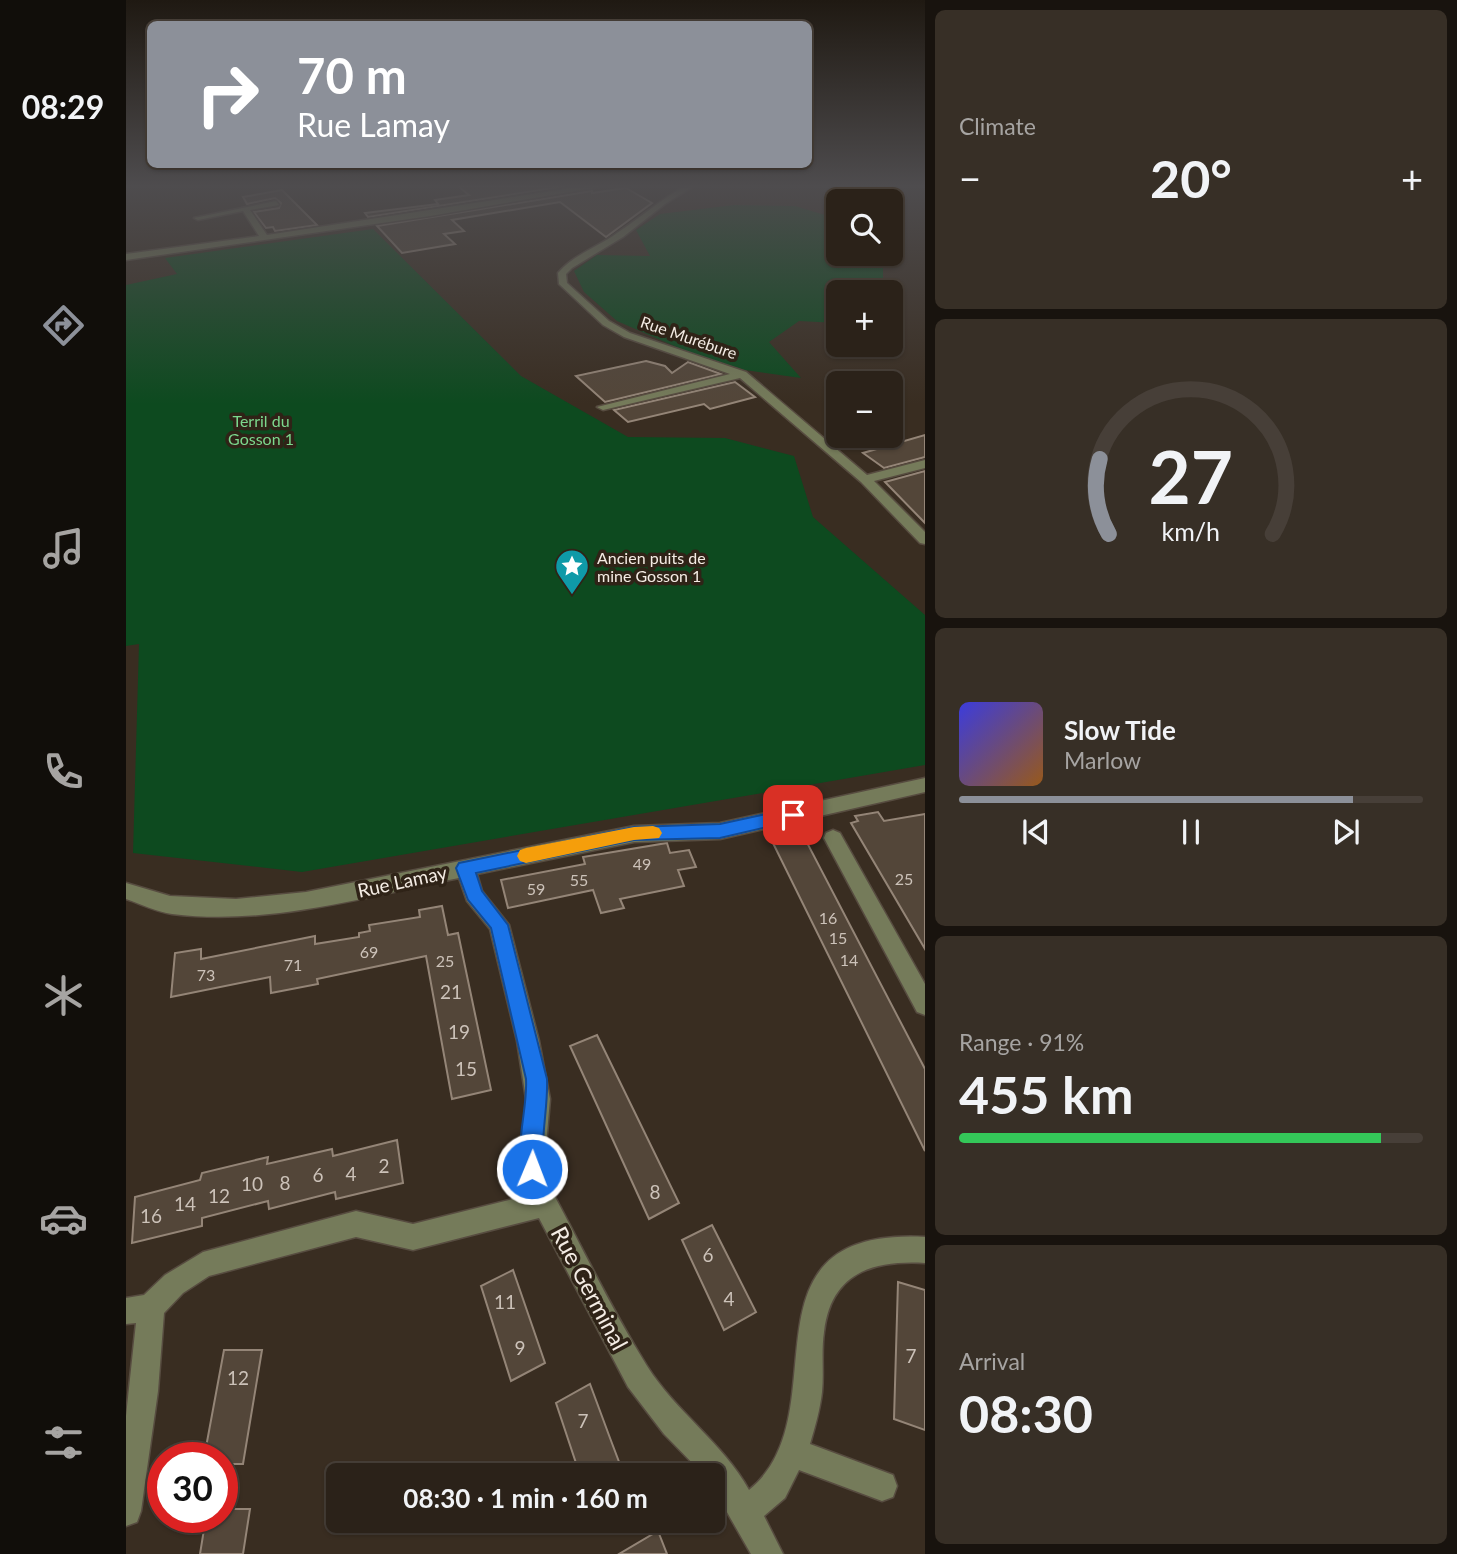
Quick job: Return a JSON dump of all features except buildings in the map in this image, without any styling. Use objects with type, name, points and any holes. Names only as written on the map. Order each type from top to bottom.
[{"type":"street","name":"Rue Murébure","points":[[581,259],[562,273],[563,284],[606,323],[627,335],[742,374],[785,407],[865,479],[925,540]]},
{"type":"street","points":[[603,407],[742,374]]},
{"type":"street","points":[[865,479],[925,464]]},
{"type":"street","name":"Rue Lamay","points":[[126,891],[170,905],[236,908],[306,901],[634,834],[720,831],[925,785]]},
{"type":"street","points":[[833,838],[923,999]]},
{"type":"street","name":"Rue Germinal","points":[[465,868],[474,895],[499,925],[528,1041],[538,1099],[532,1169],[544,1204],[638,1377],[674,1423],[714,1464],[768,1554]]},
{"type":"street","points":[[126,1511],[144,1391],[139,1309],[189,1273],[221,1259],[356,1224],[413,1237],[544,1204]]},
{"type":"street","points":[[745,1512],[772,1489],[792,1450],[807,1398],[813,1318],[824,1289],[843,1265],[869,1253],[900,1249],[925,1250]]},
{"type":"street","points":[[792,1450],[805,1458],[882,1486]]},
{"type":"green space","name":"Terril du Gosson 1","points":[[165,259],[403,259],[521,376],[628,437],[725,438],[794,456],[813,517],[925,615],[925,765],[302,872],[133,853],[139,644],[126,646],[126,285],[177,274]]},
{"type":"green space","points":[[592,259],[826,259],[826,266],[885,266],[883,280],[826,280],[826,322],[799,321],[769,342],[801,378],[745,370],[688,352],[617,321],[584,292],[574,271]]},
{"type":"slow traffic","points":[[526,856],[634,834],[653,833]]},
{"type":"place","name":"Ancien puits de mine Gosson 1","points":[[572,596]]},
{"type":"route","points":[[532,1169],[538,1099],[536,1079],[499,925],[474,895],[465,868],[634,834],[720,831],[793,815]]}]
